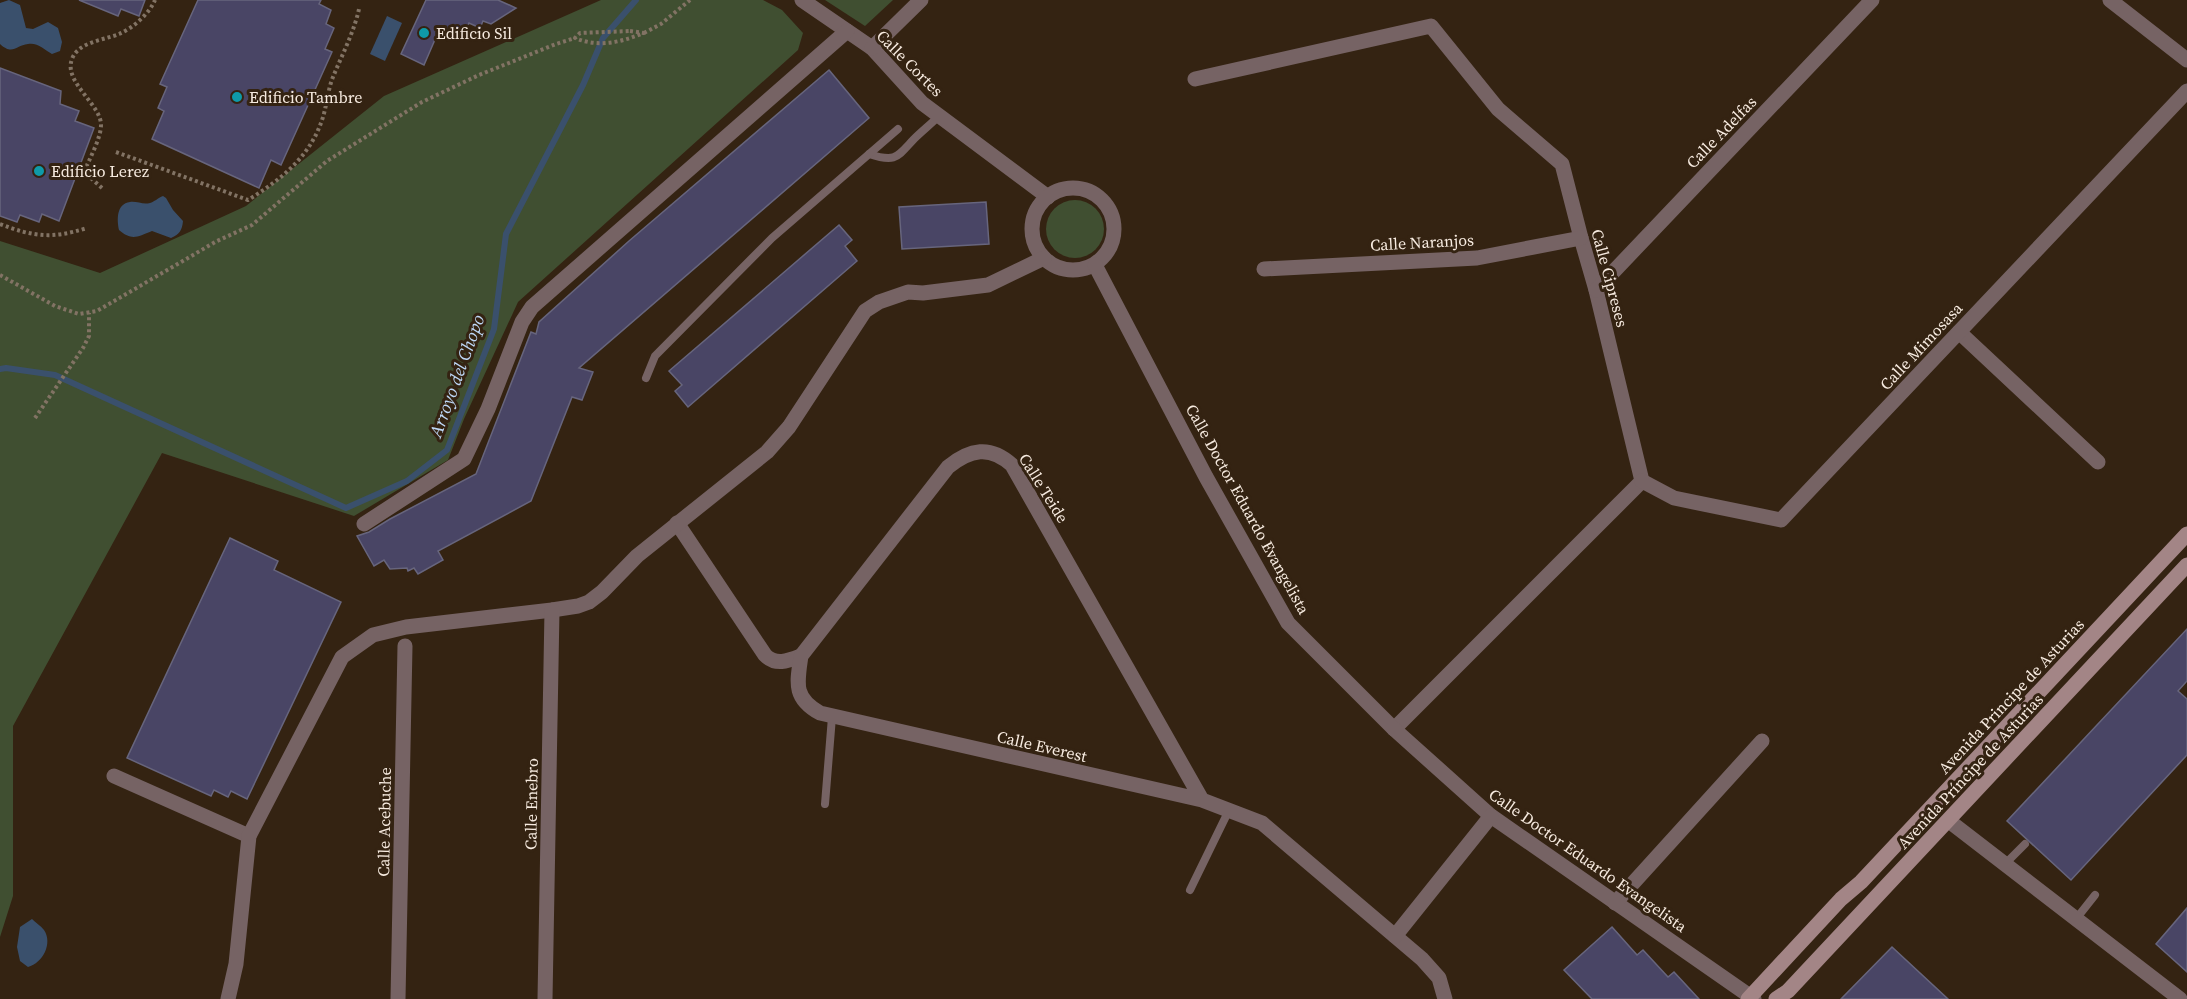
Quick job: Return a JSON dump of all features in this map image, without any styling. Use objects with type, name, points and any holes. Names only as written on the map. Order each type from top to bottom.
[{"type":"street","name":"Calle Cortes","points":[[802,0],[872,48],[922,103],[1048,196]]},
{"type":"street","points":[[872,48],[921,0]]},
{"type":"street","name":"Calle Adelfas","points":[[1596,290],[1872,0]]},
{"type":"street","points":[[2118,2],[2187,60]]},
{"type":"street","name":"Calle Cipreses","points":[[1195,79],[1431,26],[1498,109],[1562,164],[1596,290],[1642,481]]},
{"type":"street","points":[[364,524],[464,459],[488,409],[522,322],[532,307],[847,31]]},
{"type":"street","name":"Calle Mimosasa","points":[[1642,481],[1674,498],[1781,520],[2187,91]]},
{"type":"street","points":[[1071,188],[1083,189],[1103,201],[1110,211],[1114,223],[1111,247],[1095,265],[1085,269],[1063,269],[1044,258],[1036,247],[1033,226],[1039,207],[1048,196],[1071,188]]},
{"type":"street","name":"Calle Naranjos","points":[[1264,269],[1477,258],[1581,238]]},
{"type":"street","points":[[228,999],[236,964],[249,836],[342,657],[373,635],[406,627],[552,610],[589,602],[637,556],[767,452],[789,427],[865,312],[879,302],[908,292],[923,293],[988,285],[1044,258]]},
{"type":"street","name":"Calle Doctor Eduardo Evangelista","points":[[1095,265],[1206,477],[1288,623],[1394,729],[1491,816],[1751,998]]},
{"type":"street","points":[[1959,332],[2098,462]]},
{"type":"street","name":"Calle Teide","points":[[801,656],[948,467],[961,456],[988,451],[1004,457],[1012,465],[1202,800]]},
{"type":"street","points":[[1394,729],[1642,481]]},
{"type":"street","points":[[677,523],[765,655],[776,662],[801,656]]},
{"type":"street","name":"Avenida Principe de Asturias","points":[[1751,998],[1841,899],[1861,882],[2187,534]]},
{"type":"street","name":"Avenida Príncipe de Asturias","points":[[1776,999],[1788,991],[1949,821],[2187,565]]},
{"type":"street","name":"Calle Enebro","points":[[545,999],[552,610]]},
{"type":"street","name":"Calle Acebuche","points":[[398,999],[405,646]]},
{"type":"street","name":"Calle Everest","points":[[801,656],[798,692],[808,706],[832,717],[1202,800],[1262,823],[1434,970],[1439,978],[1445,999]]},
{"type":"street","points":[[1615,903],[1762,741]]},
{"type":"street","points":[[114,776],[249,836]]},
{"type":"street","points":[[1395,936],[1491,816]]},
{"type":"street","points":[[1949,821],[2180,999]]},
{"type":"lane","points":[[869,154],[880,158],[891,158],[902,154],[939,116]]},
{"type":"lane","points":[[646,378],[654,356],[764,246],[898,129]]},
{"type":"lane","points":[[825,804],[832,717]]},
{"type":"lane","points":[[1190,890],[1229,810]]},
{"type":"lane","points":[[2005,864],[2025,844]]},
{"type":"lane","points":[[2076,919],[2095,895]]},
{"type":"path","points":[[102,188],[84,172],[101,123],[97,112],[79,87],[71,69],[71,61],[81,47],[122,33],[151,10],[155,0]]},
{"type":"path","points":[[575,38],[585,43],[615,43],[644,33],[661,24],[690,0]]},
{"type":"path","points":[[116,152],[248,200],[285,174],[305,154],[321,124],[332,79],[356,24],[359,9]]},
{"type":"path","points":[[0,275],[55,306],[79,314],[97,311],[217,241],[252,225],[327,161],[422,102],[479,75],[575,38],[580,33],[630,31],[644,33]]},
{"type":"path","points":[[0,224],[19,231],[49,236],[62,236],[87,228]]},
{"type":"path","points":[[35,418],[89,336],[89,313]]},
{"type":"green space","points":[[601,0],[763,0],[782,10],[803,33],[798,50],[518,302],[464,419],[448,460],[354,516],[162,453],[13,726],[13,896],[0,937],[0,241],[100,273],[246,206],[384,96]]},
{"type":"green space","points":[[825,0],[893,0],[865,26]]},
{"type":"green space","points":[[1069,200],[1081,200],[1091,204],[1100,213],[1104,235],[1096,250],[1081,258],[1069,258],[1059,254],[1050,245],[1046,235],[1046,223],[1050,213],[1059,204]]},
{"type":"water","points":[[9,0],[20,5],[26,28],[33,29],[48,22],[58,28],[62,42],[60,51],[52,54],[38,45],[31,44],[11,50],[0,44],[0,3]]},
{"type":"water","points":[[387,16],[402,23],[385,61],[370,54]]},
{"type":"water","points":[[163,196],[183,221],[177,235],[171,238],[152,231],[131,237],[119,230],[118,217],[125,203],[145,204]]},
{"type":"water","points":[[32,919],[47,935],[47,946],[42,957],[28,967],[20,961],[17,947],[20,927]]},
{"type":"building","points":[[79,0],[145,0],[139,16],[121,9],[118,16]]},
{"type":"building","name":"Edificio Tambre","points":[[198,0],[321,0],[319,4],[331,10],[326,24],[334,28],[325,49],[332,52],[281,165],[271,160],[259,188],[152,139],[164,111],[158,108],[167,87],[160,84]]},
{"type":"building","name":"Edificio Sil","points":[[426,0],[498,0],[516,8],[491,24],[483,21],[480,28],[469,23],[462,38],[440,28],[424,65],[401,54]]},
{"type":"building","name":"Edificio Lerez","points":[[0,68],[61,91],[60,104],[79,111],[75,121],[94,128],[59,221],[42,214],[39,222],[20,215],[17,222],[0,216]]},
{"type":"building","points":[[829,70],[869,118],[579,368],[593,372],[582,400],[572,397],[531,501],[438,551],[443,560],[418,574],[414,568],[408,571],[407,568],[390,569],[384,560],[374,566],[357,536],[369,532],[476,474],[531,332],[536,334],[539,322],[629,241]]},
{"type":"building","points":[[986,202],[989,244],[902,249],[899,207]]},
{"type":"building","points":[[839,225],[852,240],[845,246],[857,261],[688,407],[675,391],[682,385],[669,371]]},
{"type":"building","points":[[230,538],[278,561],[274,570],[341,602],[247,799],[231,791],[228,797],[214,790],[211,796],[127,758]]},
{"type":"building","points":[[2187,629],[2187,681],[2178,691],[2187,699],[2187,755],[2071,880],[2007,821]]},
{"type":"building","points":[[2187,908],[2187,972],[2156,944]]},
{"type":"building","points":[[1612,927],[1637,955],[1643,950],[1668,977],[1674,972],[1699,999],[1592,999],[1564,970]]},
{"type":"building","points":[[1892,947],[1948,999],[1841,999]]},
{"type":"waterway","name":"Arroyo del Chopo","points":[[0,369],[55,375],[346,508],[407,481],[447,450],[494,329],[506,234],[583,85],[603,38],[636,0]]},
{"type":"place","name":"Edificio Sil","points":[[424,33]]},
{"type":"place","name":"Edificio Tambre","points":[[237,97]]},
{"type":"place","name":"Edificio Lerez","points":[[39,171]]}]
